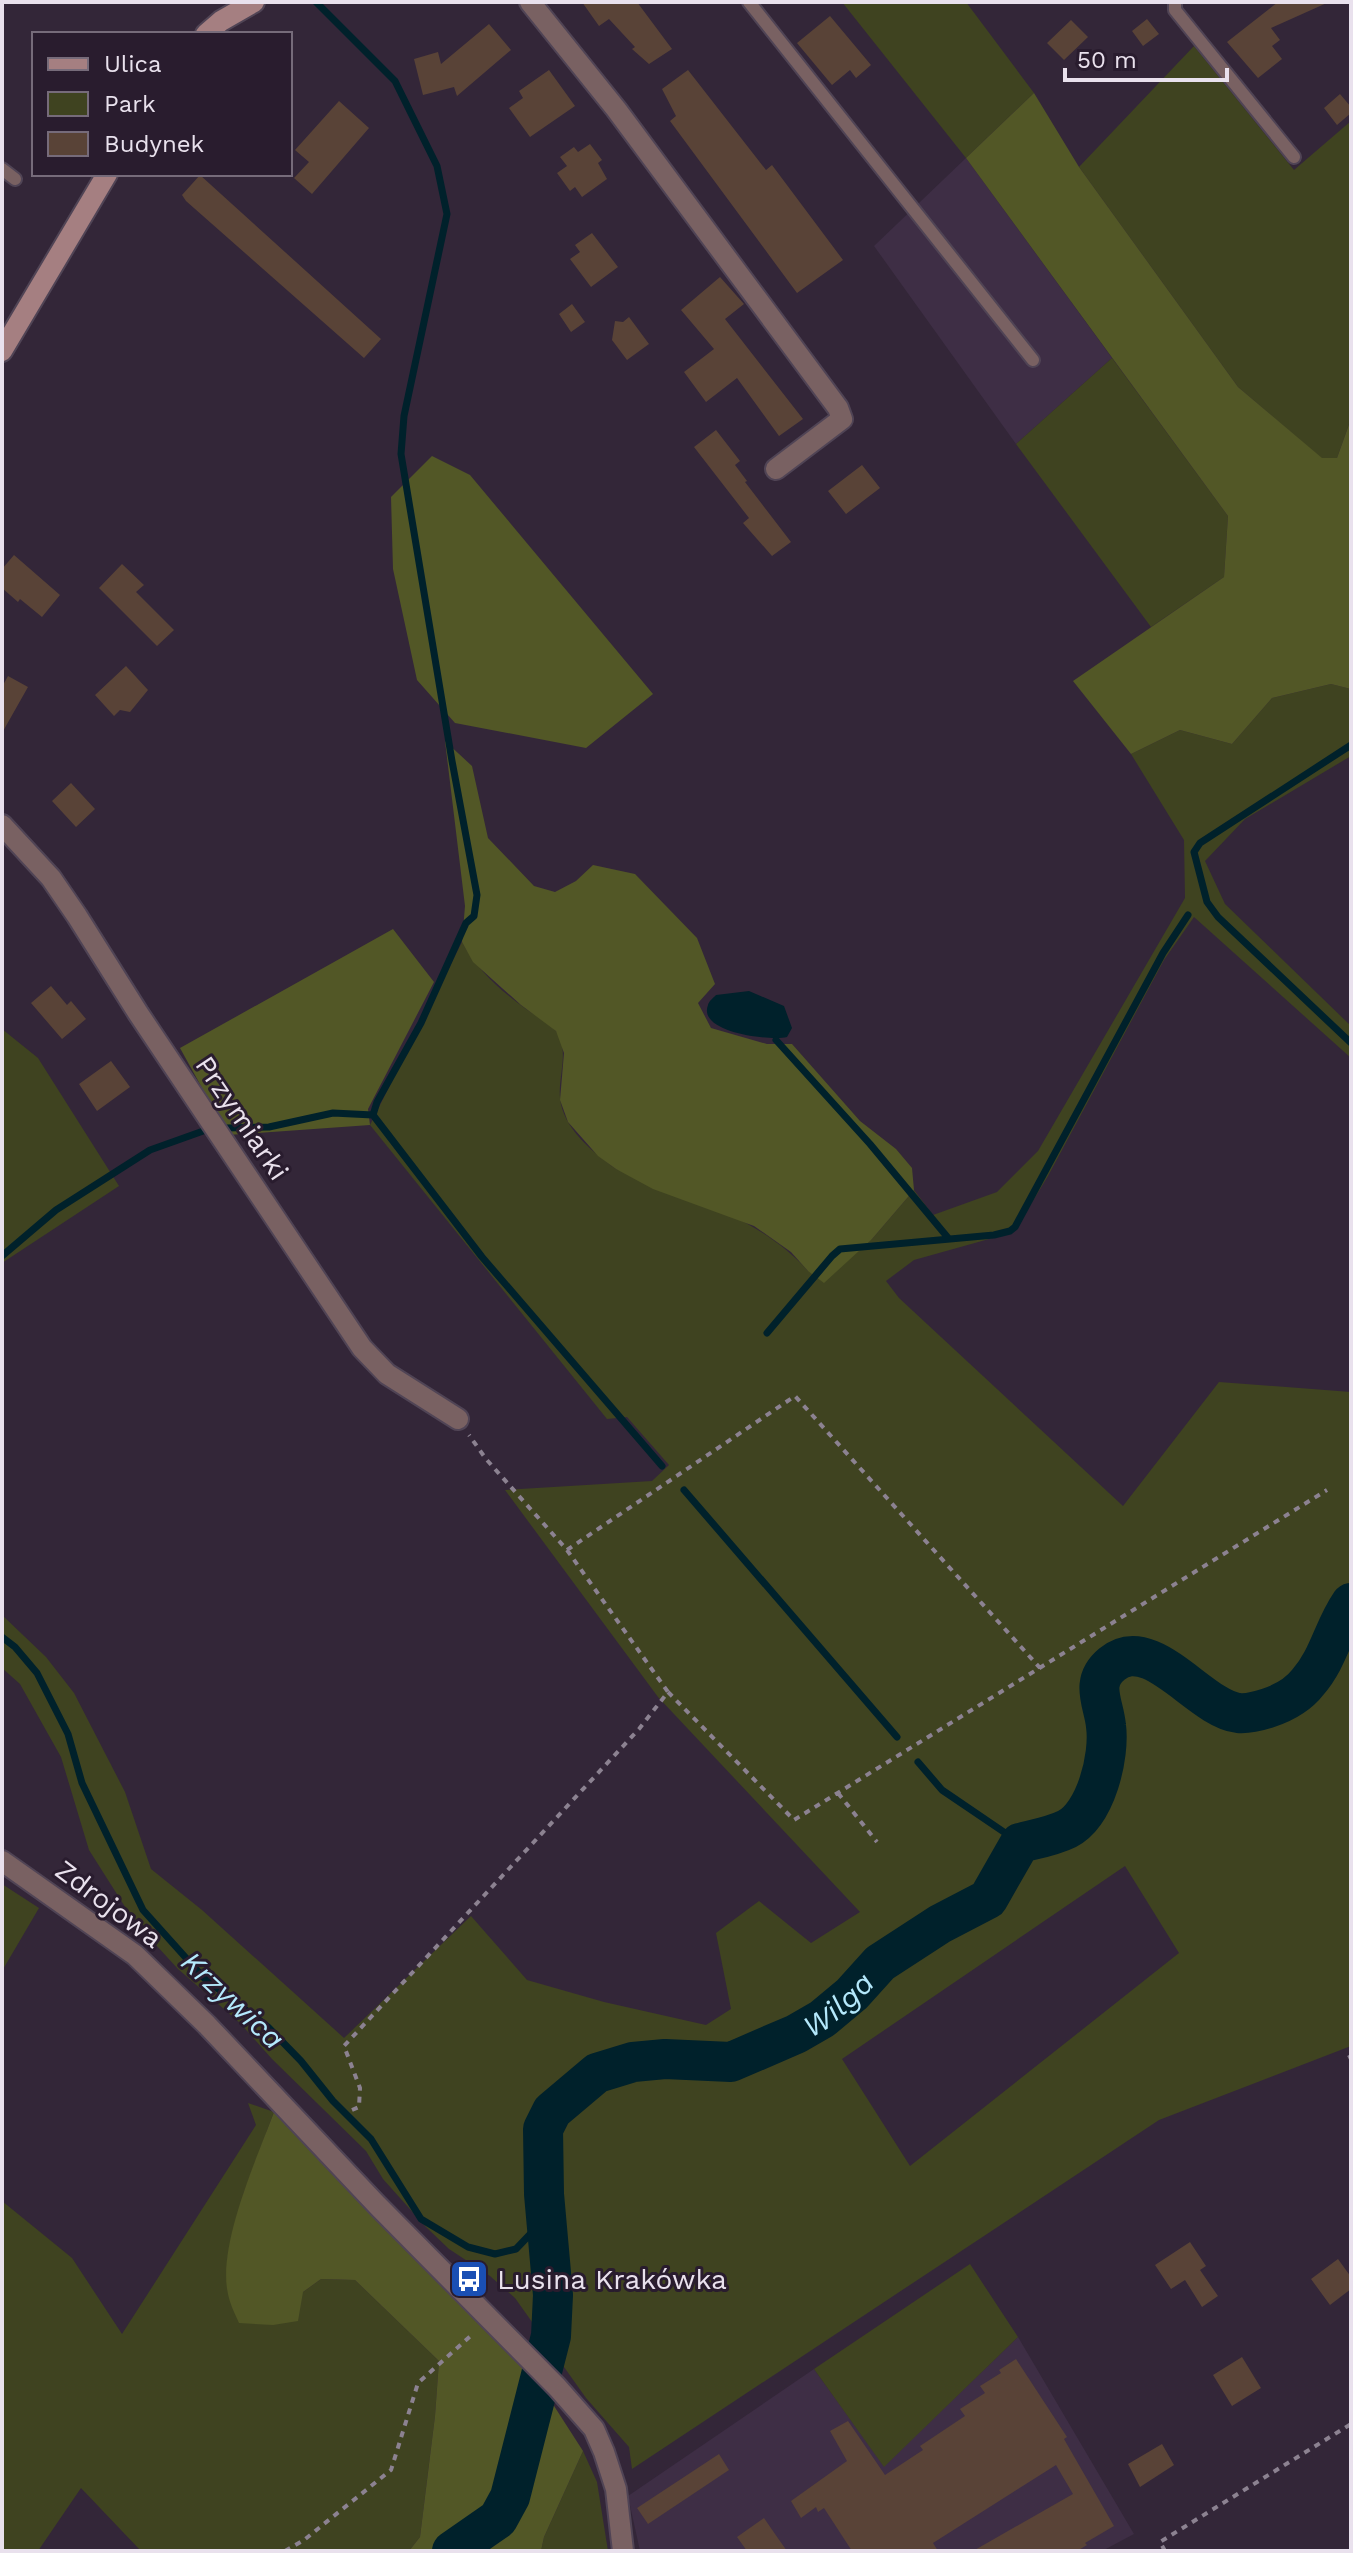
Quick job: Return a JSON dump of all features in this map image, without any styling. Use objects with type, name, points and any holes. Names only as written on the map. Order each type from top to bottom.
[{"type":"street","points":[[208,32],[254,2]]},
{"type":"street","points":[[530,2],[616,109],[838,408],[842,419],[776,469]]},
{"type":"street","points":[[2,351],[106,176]]},
{"type":"street","name":"Przymiarki","points":[[2,825],[51,878],[362,1348],[387,1374],[458,1419]]},
{"type":"street","name":"Zdrojowa","points":[[2,1861],[135,1955],[207,2025],[377,2205],[557,2387],[594,2429],[604,2452],[616,2489],[623,2551]]},
{"type":"lane","points":[[749,2],[1033,360]]},
{"type":"lane","points":[[1175,2],[1175,10],[1294,157]]},
{"type":"lane","points":[[2,169],[15,179]]},
{"type":"path","points":[[567,1550],[795,1396],[1040,1668]]},
{"type":"path","points":[[458,1419],[486,1459],[567,1550],[668,1692],[794,1820],[1327,1490]]},
{"type":"path","points":[[352,2110],[359,2107],[360,2088],[344,2046],[639,1729],[668,1692]]},
{"type":"path","points":[[838,1793],[877,1842]]},
{"type":"path","points":[[285,2551],[304,2540],[391,2470],[418,2383],[491,2318]]},
{"type":"path","points":[[1165,2551],[1160,2542],[1351,2424]]},
{"type":"shaded area","points":[[966,158],[1112,358],[1016,444],[874,246]]},
{"type":"shaded area","points":[[1018,2337],[1134,2534],[1102,2551],[640,2551],[628,2496],[814,2369],[884,2466]]},
{"type":"green space","points":[[842,2],[966,2],[1034,93],[966,158]]},
{"type":"green space","points":[[1194,46],[1294,170],[1351,121],[1351,419],[1337,458],[1321,458],[1238,387],[1079,167]]},
{"type":"green space","points":[[1034,93],[1079,167],[1238,387],[1322,458],[1337,458],[1351,419],[1351,689],[1331,684],[1272,698],[1232,744],[1180,730],[1131,754],[1073,681],[1224,577],[1228,516],[966,158]]},
{"type":"green space","points":[[1112,358],[1228,516],[1224,577],[1151,627],[1016,444]]},
{"type":"green space","points":[[432,456],[470,475],[653,694],[586,748],[455,723],[417,680],[393,569],[391,497]]},
{"type":"green space","points":[[1331,684],[1351,689],[1351,756],[1245,819],[1205,861],[1225,904],[1351,1026],[1351,1058],[1194,917],[1164,960],[1048,1176],[1014,1232],[914,1260],[886,1281],[899,1298],[1123,1506],[1219,1382],[1351,1392],[1351,2046],[1159,2120],[632,2469],[629,2447],[586,2398],[515,2298],[490,2276],[449,2249],[426,2227],[383,2179],[366,2151],[272,2059],[240,2023],[178,1969],[134,1921],[89,1850],[61,1757],[20,1684],[2,1668],[2,1615],[46,1657],[74,1693],[125,1792],[151,1869],[202,1910],[344,2038],[471,1916],[527,1980],[604,2002],[706,2025],[731,2009],[716,1933],[759,1901],[811,1943],[860,1912],[658,1697],[505,1490],[652,1481],[669,1465],[627,1417],[607,1419],[370,1125],[462,942],[474,961],[498,987],[556,1031],[562,1046],[562,1109],[573,1130],[589,1147],[616,1169],[743,1222],[767,1236],[808,1271],[872,1239],[914,1190],[933,1215],[997,1192],[1038,1151],[1185,898],[1184,840],[1131,754],[1180,730],[1232,744],[1272,698]],"holes":[[[1125,1866],[1179,1953],[910,2166],[842,2059]]]},
{"type":"green space","points":[[445,741],[472,766],[488,838],[534,886],[555,892],[576,881],[593,865],[635,874],[697,938],[715,984],[698,1003],[711,1028],[767,1044],[792,1044],[860,1121],[896,1149],[912,1168],[914,1190],[872,1239],[824,1283],[791,1252],[754,1226],[653,1189],[616,1169],[598,1156],[568,1122],[560,1100],[564,1053],[556,1031],[473,962],[462,942],[465,906]]},
{"type":"green space","points":[[393,929],[434,982],[368,1109],[370,1125],[228,1135],[180,1048]]},
{"type":"green space","points":[[2,1029],[38,1058],[119,1186],[2,1263]]},
{"type":"green space","points":[[2,1884],[39,1908],[2,1971]]},
{"type":"green space","points":[[248,2103],[274,2112],[244,2192],[227,2260],[228,2293],[303,2292],[321,2279],[355,2280],[439,2361],[420,2537],[409,2551],[141,2551],[81,2488],[38,2551],[2,2551],[2,2201],[72,2258],[122,2334],[256,2125]]},
{"type":"green space","points":[[274,2112],[386,2230],[538,2381],[583,2451],[544,2537],[541,2551],[409,2551],[420,2537],[439,2361],[355,2280],[321,2279],[303,2292],[298,2321],[273,2325],[239,2323],[228,2294],[228,2252],[240,2202]]},
{"type":"green space","points":[[970,2264],[1018,2337],[884,2467],[814,2369]]},
{"type":"green space","points":[[583,2451],[597,2482],[608,2551],[541,2551],[544,2537]]},
{"type":"water","points":[[749,991],[784,1006],[792,1028],[787,1037],[766,1038],[737,1033],[713,1022],[708,1015],[709,1004],[716,995]]},
{"type":"building","points":[[582,2],[637,2],[672,49],[649,64],[632,49],[635,47],[609,19],[599,26]]},
{"type":"building","points":[[1278,2],[1329,2],[1271,28],[1280,40],[1272,46],[1282,59],[1258,78],[1227,42]]},
{"type":"building","points":[[830,16],[871,65],[856,78],[850,70],[832,85],[797,43]]},
{"type":"building","points":[[1147,19],[1159,34],[1143,46],[1132,31]]},
{"type":"building","points":[[1071,20],[1088,37],[1064,60],[1047,43]]},
{"type":"building","points":[[489,24],[511,50],[457,96],[454,87],[423,95],[414,59],[438,52],[441,64]]},
{"type":"building","points":[[549,70],[575,106],[530,137],[509,108],[523,98],[519,91]]},
{"type":"building","points":[[688,70],[766,170],[772,165],[843,260],[797,293],[670,121],[676,116],[662,89]]},
{"type":"building","points":[[1340,94],[1351,107],[1351,113],[1337,125],[1324,108]]},
{"type":"building","points":[[339,101],[369,128],[312,194],[294,178],[309,162],[295,150]]},
{"type":"building","points":[[590,144],[602,160],[598,163],[607,179],[582,197],[575,187],[570,191],[557,173],[567,166],[560,157],[574,147],[578,152]]},
{"type":"building","points":[[201,176],[381,339],[364,358],[182,195]]},
{"type":"building","points":[[592,233],[618,267],[591,287],[570,259],[580,252],[575,245]]},
{"type":"building","points":[[720,277],[744,304],[725,319],[803,419],[779,436],[737,378],[706,402],[684,372],[714,349],[681,310]]},
{"type":"building","points":[[572,304],[585,322],[571,332],[559,314]]},
{"type":"building","points":[[629,317],[649,344],[627,360],[612,340],[615,321],[623,322]]},
{"type":"building","points":[[716,430],[740,461],[735,465],[745,482],[791,542],[772,556],[743,523],[749,518],[694,447]]},
{"type":"building","points":[[862,465],[880,488],[846,514],[828,491]]},
{"type":"building","points":[[14,555],[60,595],[42,617],[2,588],[2,569]]},
{"type":"building","points":[[122,564],[144,585],[136,592],[174,630],[157,646],[99,588]]},
{"type":"building","points":[[126,666],[148,690],[130,712],[120,710],[114,716],[95,695]]},
{"type":"building","points":[[8,676],[28,687],[2,733],[2,687]]},
{"type":"building","points":[[71,783],[95,809],[76,827],[52,801]]},
{"type":"building","points":[[51,986],[67,1005],[71,1001],[86,1019],[62,1039],[31,1003]]},
{"type":"building","points":[[111,1061],[130,1087],[97,1111],[79,1084]]},
{"type":"building","points":[[1190,2242],[1206,2266],[1200,2270],[1218,2296],[1202,2307],[1185,2280],[1171,2289],[1155,2265]]},
{"type":"building","points":[[1338,2259],[1351,2277],[1351,2289],[1330,2305],[1311,2279]]},
{"type":"building","points":[[1242,2357],[1261,2388],[1232,2406],[1213,2375]]},
{"type":"building","points":[[1016,2359],[1067,2437],[1064,2439],[1114,2526],[1077,2551],[973,2551],[1073,2494],[1056,2465],[933,2543],[938,2551],[852,2551],[824,2508],[818,2512],[816,2507],[801,2518],[791,2501],[847,2461],[830,2431],[848,2421],[885,2475],[923,2450],[920,2446],[965,2416],[960,2409],[985,2393],[980,2386]]},
{"type":"building","points":[[1162,2444],[1174,2465],[1140,2487],[1128,2464]]},
{"type":"building","points":[[719,2454],[729,2470],[648,2524],[637,2508]]},
{"type":"building","points":[[764,2518],[787,2551],[747,2551],[737,2537]]},
{"type":"waterway","points":[[316,2],[395,81],[437,166],[447,214],[404,416],[401,454],[477,895],[474,916],[466,923],[421,1023],[377,1102],[373,1115]]},
{"type":"waterway","points":[[1351,745],[1200,843],[1194,852],[1207,902],[1218,917],[1351,1043]]},
{"type":"waterway","points":[[767,1333],[840,1249],[994,1235],[1015,1227],[1163,953],[1188,915]]},
{"type":"waterway","points":[[776,1040],[870,1144],[949,1239]]},
{"type":"waterway","points":[[227,1128],[269,1127],[333,1113],[373,1115],[482,1257],[662,1466]]},
{"type":"waterway","points":[[2,1256],[56,1210],[150,1150],[206,1130]]},
{"type":"waterway","points":[[684,1490],[897,1737]]},
{"type":"waterway","name":"Wilga","points":[[452,2551],[498,2519],[510,2497],[551,2336],[553,2295],[544,2194],[543,2129],[552,2111],[597,2073],[633,2062],[665,2059],[731,2062],[796,2034],[822,2019],[852,1994],[880,1963],[940,1924],[988,1899],[1020,1843],[1067,1829],[1086,1811],[1093,1798],[1103,1768],[1107,1738],[1099,1686],[1105,1671],[1112,1664],[1127,1657],[1143,1657],[1159,1664],[1223,1708],[1238,1713],[1257,1711],[1285,1701],[1304,1687],[1321,1663],[1351,1603]]},
{"type":"waterway","name":"Krzywica","points":[[2,1637],[37,1673],[68,1734],[82,1783],[143,1910],[204,1978],[268,2027],[301,2061],[333,2101],[371,2139],[421,2219],[468,2247],[495,2254],[516,2249],[548,2220]]},
{"type":"waterway","points":[[918,1762],[942,1790],[1020,1843]]},
{"type":"place","name":"Lusina Krakówka","points":[[469,2279]]}]
